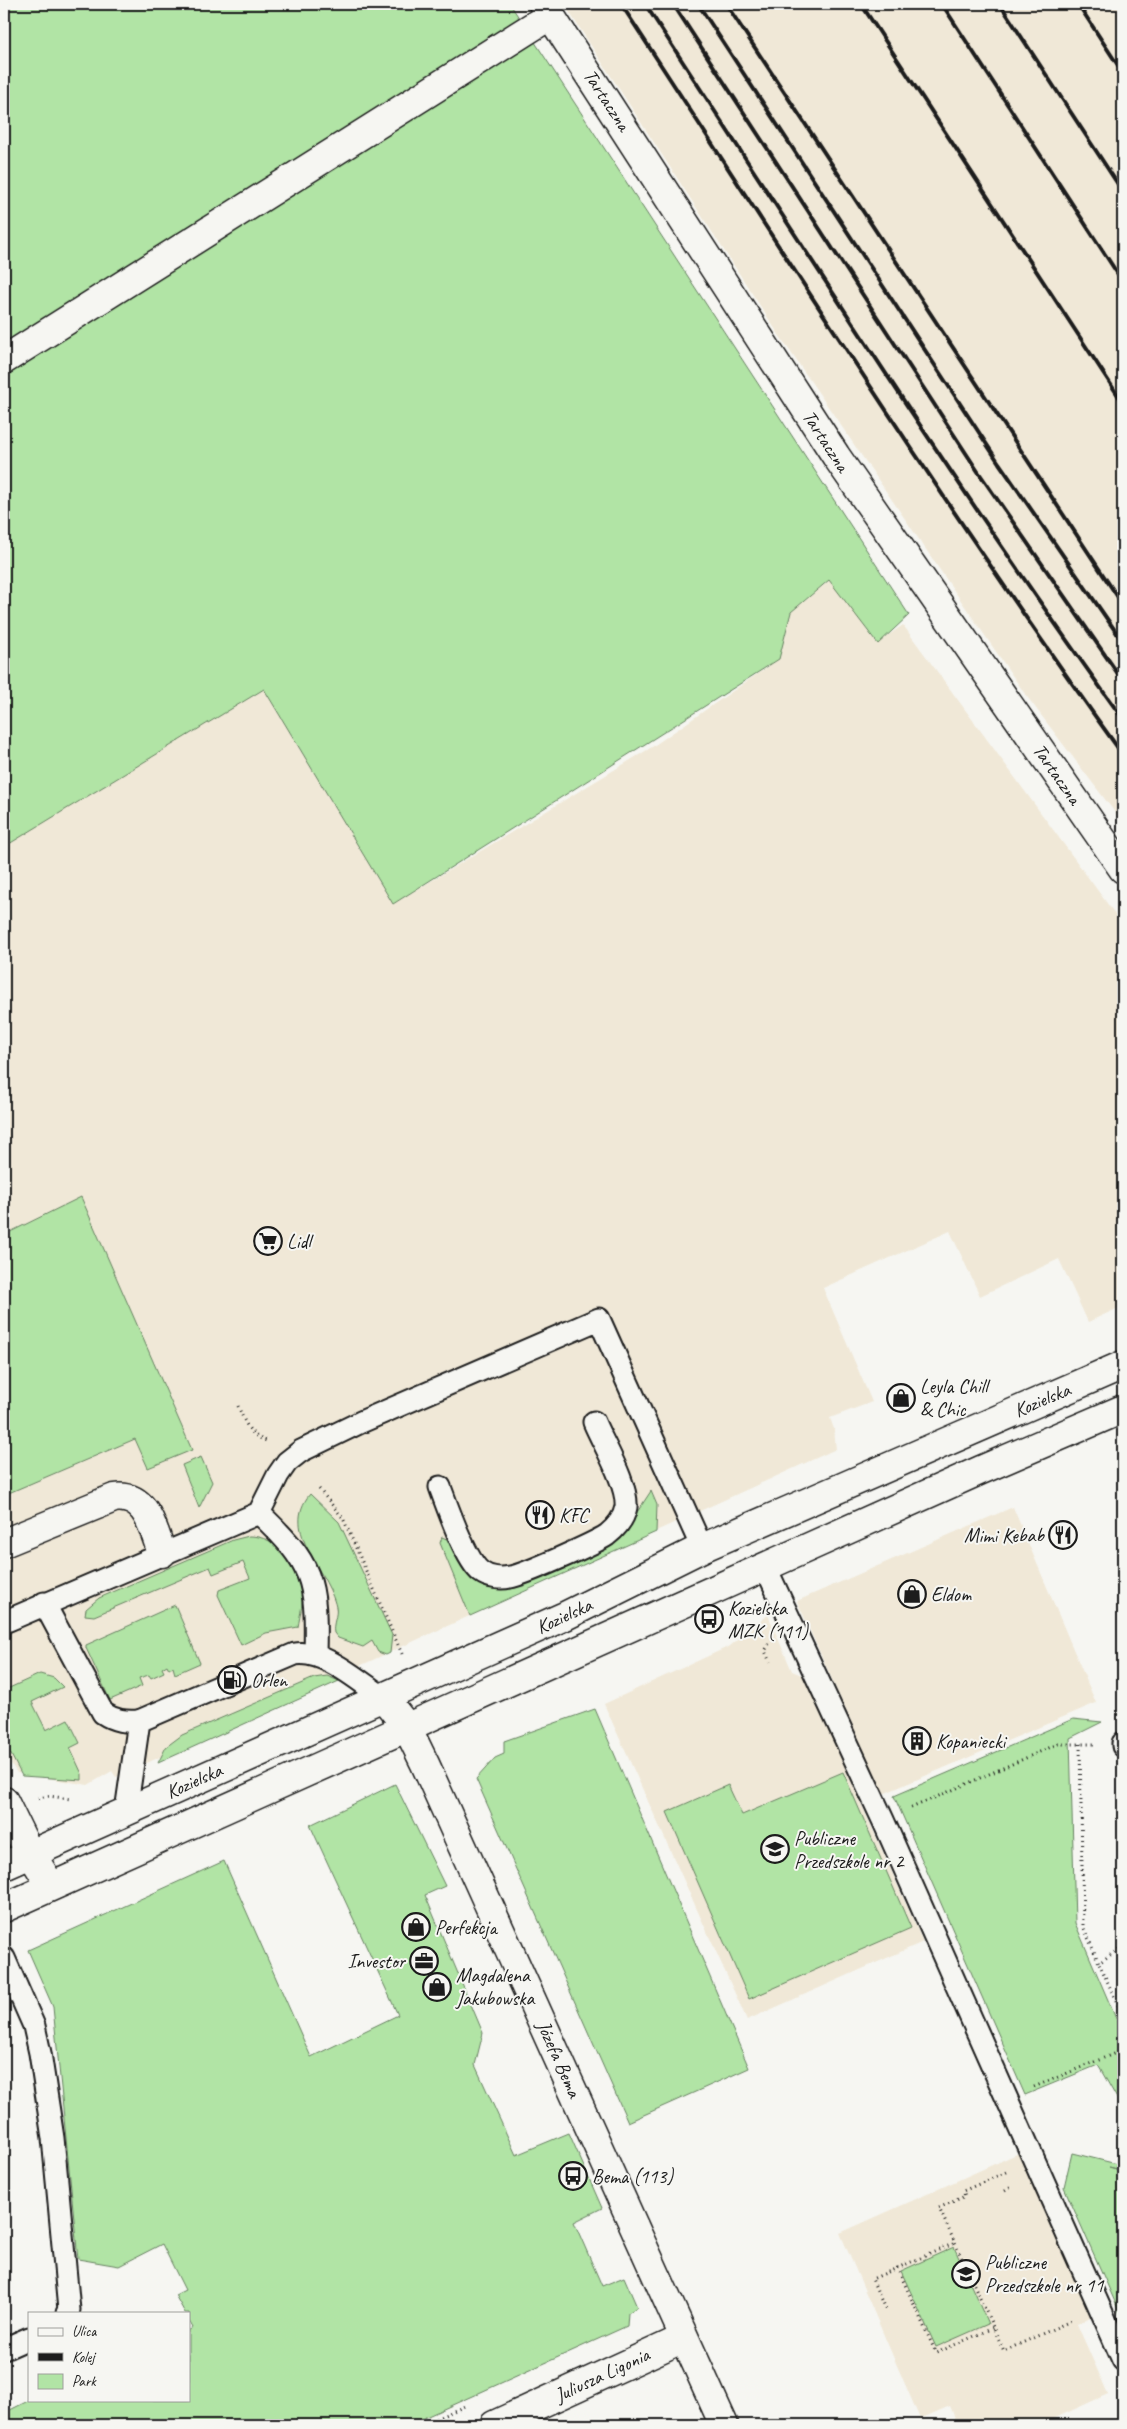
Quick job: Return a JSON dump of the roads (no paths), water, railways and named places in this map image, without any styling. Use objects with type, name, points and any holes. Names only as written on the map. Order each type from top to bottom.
[{"type":"street","points":[[4,360],[547,9]]},
{"type":"street","name":"Tartaczna","points":[[547,9],[836,456],[1123,869]]},
{"type":"street","name":"Kozielska","points":[[4,1866],[565,1616],[702,1548],[1123,1365]]},
{"type":"street","name":"Kozielska","points":[[4,1908],[981,1470],[1123,1409]]},
{"type":"street","points":[[4,1543],[114,1498],[122,1497],[137,1502],[145,1510],[162,1553]]},
{"type":"street","name":"Józefa Bema","points":[[384,1698],[407,1727],[724,2425]]},
{"type":"street","points":[[4,1801],[51,1886]]},
{"type":"street","name":"Juliusza Ligonia","points":[[494,2425],[684,2338]]},
{"type":"lane","points":[[4,1622],[44,1603],[259,1512],[278,1475],[287,1462],[301,1451],[361,1422],[599,1319],[702,1548]]},
{"type":"lane","points":[[440,1487],[458,1532],[475,1566],[489,1576],[499,1578],[518,1576],[606,1536],[624,1516],[626,1507],[624,1489],[594,1422]]},
{"type":"lane","points":[[259,1512],[296,1551],[308,1573],[315,1598],[315,1654]]},
{"type":"lane","points":[[766,1568],[883,1820],[1123,2360]]},
{"type":"lane","points":[[44,1603],[103,1713],[112,1719],[125,1722],[139,1721],[295,1654],[306,1652],[315,1654],[354,1676],[384,1698]]},
{"type":"lane","points":[[126,1811],[139,1721]]},
{"type":"lane","points":[[4,1958],[34,2026],[40,2053],[53,2138],[70,2310],[68,2312]]},
{"type":"lane","points":[[4,2349],[28,2338]]},
{"type":"railway","points":[[621,4],[930,477],[1123,755]]},
{"type":"railway","points":[[645,4],[939,454],[1123,719]]},
{"type":"railway","points":[[673,4],[979,473],[1123,681]]},
{"type":"railway","points":[[698,4],[999,463],[1123,642]]},
{"type":"railway","points":[[726,4],[1123,605]]},
{"type":"railway","points":[[861,4],[1123,403]]},
{"type":"railway","points":[[942,4],[1123,282]]},
{"type":"railway","points":[[1000,4],[1123,192]]},
{"type":"railway","points":[[1078,4],[1123,73]]},
{"type":"place","name":"Lidl","points":[[268,1241]]},
{"type":"place","name":"Leyla Chill & Chic","points":[[901,1398]]},
{"type":"place","name":"KFC","points":[[540,1515]]},
{"type":"place","name":"Mimi Kebab","points":[[1063,1535]]},
{"type":"place","name":"Eldom","points":[[912,1594]]},
{"type":"place","name":"Kozielska MZK (111)","points":[[709,1619]]},
{"type":"place","name":"Orlen","points":[[232,1680]]},
{"type":"place","name":"Kopaniecki","points":[[917,1741]]},
{"type":"place","name":"Publiczne Przedszkole nr 2","points":[[775,1849]]},
{"type":"place","name":"Perfekcja","points":[[416,1927]]},
{"type":"place","name":"Investor","points":[[424,1961]]},
{"type":"place","name":"Magdalena Jakubowska","points":[[437,1987]]},
{"type":"place","name":"Bema (113)","points":[[573,2176]]},
{"type":"place","name":"Publiczne Przedszkole nr 11","points":[[966,2274]]}]
